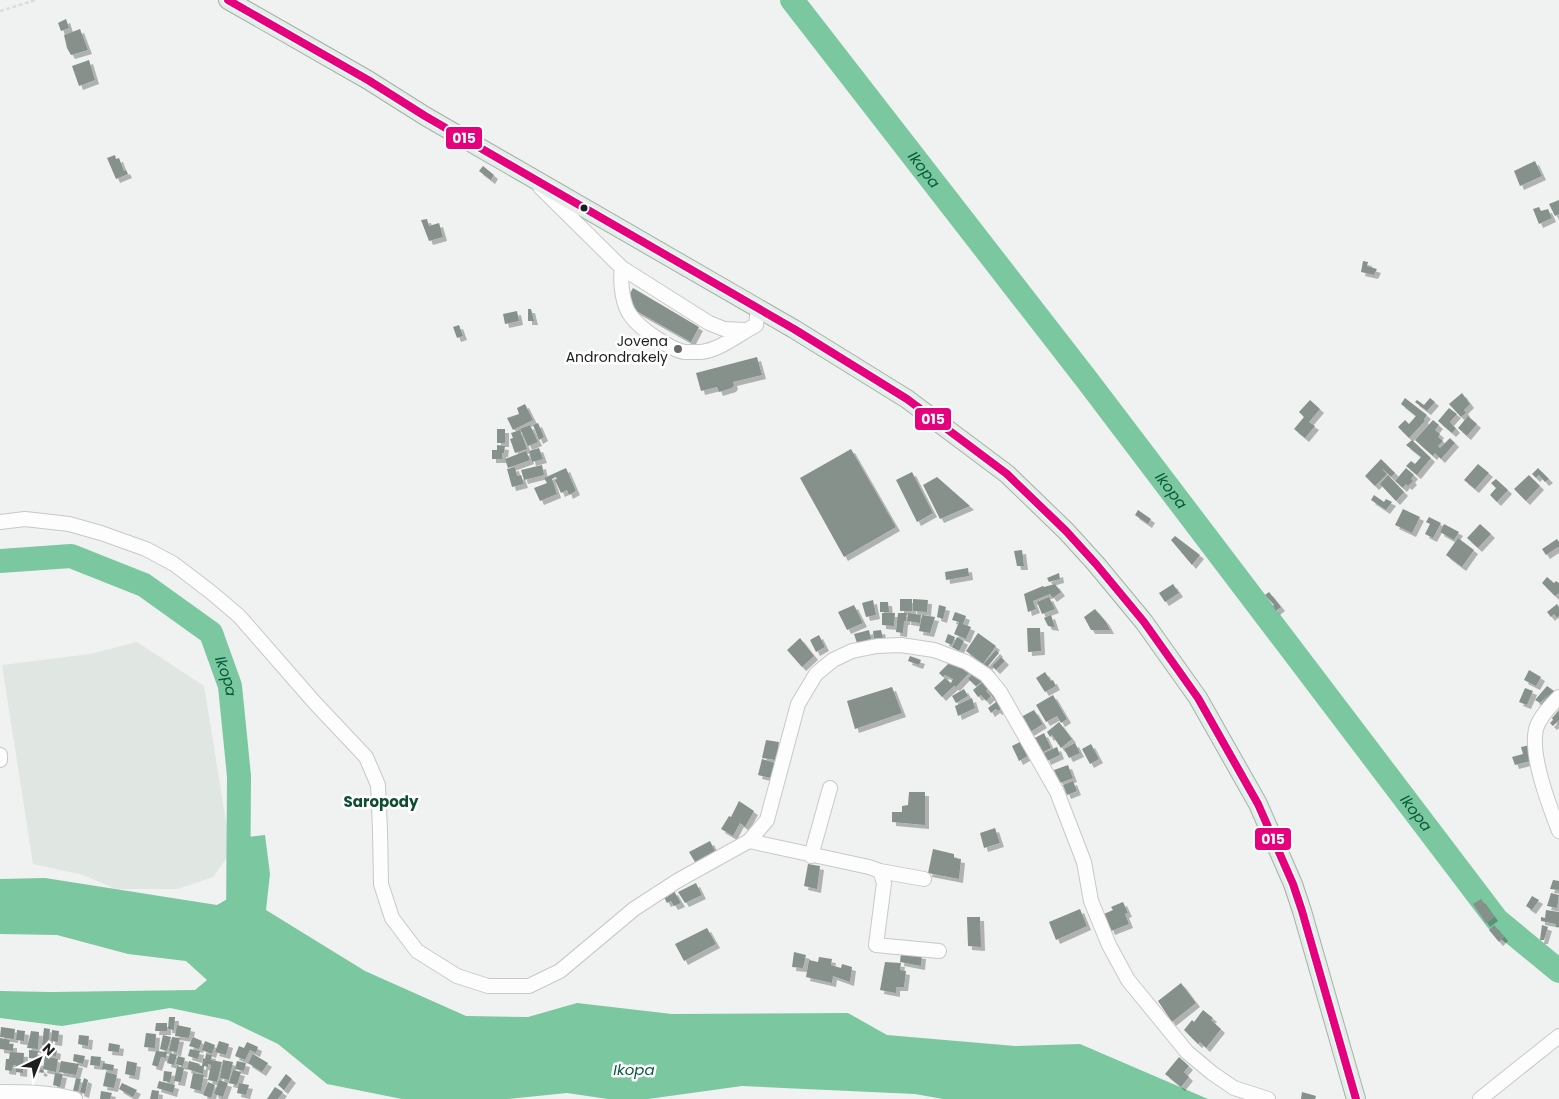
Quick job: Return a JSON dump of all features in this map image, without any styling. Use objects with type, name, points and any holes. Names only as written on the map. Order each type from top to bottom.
[{"type":"main road","points":[[228,0],[368,80],[425,116],[794,328],[907,398],[1007,474],[1066,531],[1144,622],[1193,691],[1213,722],[1258,804],[1293,884],[1356,1099]]},
{"type":"street","points":[[529,176],[622,268],[709,324],[724,329],[747,330]]},
{"type":"street","points":[[622,268],[620,280],[630,316],[647,332],[685,352],[702,352],[714,349],[756,325],[758,308]]},
{"type":"street","points":[[0,522],[25,519],[69,524],[146,549],[174,564],[239,616],[315,703],[366,757],[378,785],[381,884],[392,918],[417,951],[457,976],[488,986],[530,986],[560,971],[634,909],[670,885],[749,841],[767,820],[798,704],[816,674],[833,660],[852,650],[901,644],[934,650],[966,662],[986,675],[1000,692],[1057,792],[1084,862],[1091,901],[1128,980],[1187,1052],[1234,1088],[1268,1099]]},
{"type":"street","points":[[1559,697],[1536,727],[1535,748],[1559,831]]},
{"type":"street","points":[[0,755],[0,760]]},
{"type":"street","points":[[811,856],[830,788]]},
{"type":"street","points":[[749,841],[880,871],[924,879]]},
{"type":"street","points":[[880,871],[884,883],[876,945],[939,951]]},
{"type":"street","points":[[1480,1099],[1559,1036]]},
{"type":"street","points":[[0,1092],[31,1092],[75,1099]]},
{"type":"path","points":[[0,11],[36,0]]},
{"type":"shaded area","points":[[137,642],[204,686],[231,852],[213,877],[178,889],[116,889],[83,875],[33,864],[2,665],[90,654]]},
{"type":"water","points":[[265,835],[270,874],[266,910],[365,971],[466,1016],[528,1017],[577,1003],[672,1014],[848,1013],[887,1035],[1015,1046],[1080,1044],[1208,1099],[943,1099],[915,1094],[742,1086],[648,1099],[608,1099],[567,1093],[507,1099],[402,1099],[327,1084],[278,1044],[228,1020],[170,1008],[62,1026],[0,1018],[0,991],[195,990],[207,980],[186,961],[128,954],[57,935],[0,934],[0,879],[45,878],[217,905],[248,887],[247,837]]},
{"type":"building","points":[[66,19],[69,28],[61,31],[58,23]]},
{"type":"building","points":[[80,29],[88,50],[71,55],[64,35]]},
{"type":"building","points":[[89,60],[95,80],[79,86],[72,66]]},
{"type":"building","points":[[115,155],[116,159],[119,158],[124,171],[126,170],[128,174],[116,179],[107,158]]},
{"type":"building","points":[[1535,161],[1542,176],[1520,186],[1514,171]]},
{"type":"building","points":[[483,166],[494,175],[491,180],[479,171]]},
{"type":"building","points":[[1559,200],[1559,214],[1555,216],[1549,204]]},
{"type":"building","points":[[1539,207],[1541,211],[1548,209],[1552,218],[1539,224],[1533,209]]},
{"type":"building","points":[[427,219],[429,226],[439,223],[443,237],[429,241],[421,220]]},
{"type":"building","points":[[1363,261],[1368,262],[1367,266],[1377,269],[1374,275],[1361,272]]},
{"type":"building","points":[[633,288],[699,327],[691,342],[624,304]]},
{"type":"building","points":[[528,309],[531,309],[534,321],[528,321]]},
{"type":"building","points":[[517,311],[519,321],[505,324],[503,314]]},
{"type":"building","points":[[459,325],[463,336],[457,338],[453,327]]},
{"type":"building","points":[[757,357],[762,375],[733,382],[732,388],[719,392],[717,387],[701,391],[696,373]]},
{"type":"building","points":[[1462,393],[1470,404],[1464,410],[1466,413],[1461,417],[1449,404]]},
{"type":"building","points":[[1405,398],[1427,415],[1424,419],[1425,421],[1409,438],[1398,427],[1405,420],[1409,424],[1416,416],[1401,404]]},
{"type":"building","points":[[1430,398],[1435,402],[1427,411],[1415,402],[1417,400],[1424,405]]},
{"type":"building","points":[[1310,400],[1320,409],[1309,422],[1315,426],[1305,438],[1294,429],[1304,417],[1299,412]]},
{"type":"building","points":[[525,404],[533,420],[513,430],[507,418],[519,414],[517,408]]},
{"type":"building","points":[[1449,408],[1457,414],[1450,422],[1456,429],[1452,433],[1438,421]]},
{"type":"building","points":[[1468,416],[1477,424],[1467,436],[1458,428]]},
{"type":"building","points":[[1433,420],[1439,425],[1435,430],[1440,434],[1438,437],[1443,441],[1438,446],[1440,448],[1450,438],[1455,443],[1441,459],[1435,453],[1433,456],[1415,440]]},
{"type":"building","points":[[538,423],[544,437],[539,440],[533,425]]},
{"type":"building","points":[[530,425],[538,442],[528,446],[520,429]]},
{"type":"building","points":[[497,429],[505,429],[505,443],[497,443]]},
{"type":"building","points":[[520,430],[527,449],[515,453],[510,439],[513,438],[511,433]]},
{"type":"building","points":[[1412,440],[1431,458],[1417,475],[1406,466],[1411,461],[1415,464],[1421,457],[1406,445]]},
{"type":"building","points":[[497,445],[505,446],[502,459],[492,459],[492,450],[497,450]]},
{"type":"building","points":[[539,448],[543,459],[532,462],[529,451]]},
{"type":"building","points":[[851,449],[896,527],[844,557],[800,478]]},
{"type":"building","points":[[526,451],[530,460],[508,468],[505,459]]},
{"type":"building","points":[[1381,459],[1395,473],[1391,477],[1383,469],[1387,474],[1375,486],[1365,476]]},
{"type":"building","points":[[1478,464],[1489,473],[1475,489],[1464,480]]},
{"type":"building","points":[[542,465],[544,475],[524,480],[521,470]]},
{"type":"building","points":[[515,467],[517,476],[521,475],[524,484],[512,487],[507,469]]},
{"type":"building","points":[[566,468],[576,491],[569,495],[567,490],[561,493],[555,480],[557,479],[556,477],[552,479],[557,494],[540,501],[534,488],[547,483],[544,478]]},
{"type":"building","points":[[1406,468],[1414,475],[1411,479],[1413,481],[1408,486],[1406,484],[1403,488],[1395,481]]},
{"type":"building","points":[[1538,468],[1549,479],[1545,482],[1539,475],[1536,478],[1532,474]]},
{"type":"building","points":[[912,472],[933,513],[917,522],[896,480]]},
{"type":"building","points":[[1388,475],[1404,492],[1396,501],[1380,484]]},
{"type":"building","points":[[1529,475],[1540,486],[1526,501],[1514,489]]},
{"type":"building","points":[[937,477],[970,506],[940,519],[923,485]]},
{"type":"building","points":[[1496,479],[1508,490],[1497,502],[1490,495],[1496,488],[1491,483]]},
{"type":"building","points":[[1374,495],[1384,502],[1386,499],[1392,502],[1386,510],[1371,500]]},
{"type":"building","points":[[1403,509],[1420,517],[1412,533],[1395,525]]},
{"type":"building","points":[[1138,510],[1151,519],[1148,524],[1135,515]]},
{"type":"building","points":[[1429,517],[1441,523],[1433,538],[1425,534],[1430,524],[1426,522]]},
{"type":"building","points":[[1444,524],[1459,532],[1454,540],[1440,532]]},
{"type":"building","points":[[1480,524],[1491,534],[1478,548],[1467,538]]},
{"type":"building","points":[[1175,536],[1200,555],[1192,565],[1171,540]]},
{"type":"building","points":[[1458,538],[1474,550],[1462,567],[1446,555]]},
{"type":"building","points":[[1557,539],[1559,548],[1546,555],[1542,549]]},
{"type":"building","points":[[1022,550],[1024,566],[1017,566],[1014,551]]},
{"type":"building","points":[[968,568],[969,576],[946,580],[945,572]]},
{"type":"building","points":[[1059,573],[1060,579],[1049,582],[1047,578]]},
{"type":"building","points":[[1547,577],[1554,583],[1556,581],[1559,583],[1559,593],[1555,596],[1542,583]]},
{"type":"building","points":[[1055,584],[1061,592],[1053,598],[1050,594],[1033,601],[1036,609],[1028,612],[1024,594],[1043,586]]},
{"type":"building","points":[[1173,584],[1179,593],[1165,602],[1159,593]]},
{"type":"building","points":[[1269,592],[1281,607],[1276,611],[1274,605],[1265,595]]},
{"type":"building","points":[[1049,597],[1055,609],[1042,614],[1037,602]]},
{"type":"building","points":[[900,599],[912,599],[912,611],[900,611]]},
{"type":"building","points":[[913,599],[928,600],[927,612],[913,611]]},
{"type":"building","points":[[873,600],[876,615],[866,617],[862,603]]},
{"type":"building","points":[[880,602],[888,602],[889,612],[880,612]]},
{"type":"building","points":[[1557,604],[1559,616],[1557,618],[1554,614],[1551,617],[1547,612]]},
{"type":"building","points":[[854,605],[863,623],[847,630],[838,612]]},
{"type":"building","points":[[939,605],[946,607],[943,619],[937,617]]},
{"type":"building","points":[[1095,609],[1110,630],[1091,630],[1084,617]]},
{"type":"building","points":[[955,612],[966,616],[963,624],[971,627],[966,639],[954,634],[959,622],[952,620]]},
{"type":"building","points":[[882,613],[895,613],[894,626],[882,625]]},
{"type":"building","points":[[898,613],[907,613],[903,633],[896,632]]},
{"type":"building","points":[[908,613],[921,615],[920,623],[907,621]]},
{"type":"building","points":[[922,615],[935,617],[930,633],[919,631]]},
{"type":"building","points":[[1051,615],[1055,627],[1048,626],[1044,618]]},
{"type":"building","points":[[1027,628],[1040,628],[1041,651],[1028,652]]},
{"type":"building","points":[[869,630],[871,639],[857,643],[854,634]]},
{"type":"building","points":[[881,630],[883,638],[874,640],[873,631]]},
{"type":"building","points":[[978,633],[996,646],[983,664],[966,651]]},
{"type":"building","points":[[948,634],[955,637],[952,645],[945,642]]},
{"type":"building","points":[[819,635],[825,647],[816,652],[810,640]]},
{"type":"building","points":[[957,637],[964,641],[959,651],[952,647]]},
{"type":"building","points":[[800,638],[814,656],[802,667],[787,650]]},
{"type":"building","points":[[996,650],[999,653],[988,666],[991,669],[988,672],[981,667]]},
{"type":"building","points":[[910,656],[921,660],[919,665],[908,661]]},
{"type":"building","points":[[1001,657],[1005,661],[996,670],[992,666]]},
{"type":"building","points":[[951,661],[971,671],[956,687],[954,686],[942,697],[934,688],[945,678],[951,683],[953,679],[945,675],[943,677],[939,673]]},
{"type":"building","points":[[1529,670],[1541,677],[1536,686],[1524,680]]},
{"type":"building","points":[[974,672],[984,680],[976,686],[968,679]]},
{"type":"building","points":[[1045,672],[1056,686],[1045,692],[1036,678]]},
{"type":"building","points":[[984,681],[989,688],[986,691],[991,696],[986,701],[981,695],[978,697],[973,690]]},
{"type":"building","points":[[1547,686],[1557,693],[1546,708],[1541,704],[1549,694],[1540,703],[1535,700]]},
{"type":"building","points":[[892,687],[902,713],[855,729],[847,701]]},
{"type":"building","points":[[992,688],[1003,707],[991,713],[988,708],[996,702],[988,691]]},
{"type":"building","points":[[1525,688],[1533,691],[1527,705],[1519,702]]},
{"type":"building","points":[[964,689],[968,696],[956,703],[952,696]]},
{"type":"building","points":[[1053,695],[1067,719],[1061,723],[1057,716],[1046,722],[1036,705]]},
{"type":"building","points":[[972,698],[975,708],[958,716],[955,706]]},
{"type":"building","points":[[1034,710],[1043,724],[1030,732],[1021,717]]},
{"type":"building","points":[[1559,710],[1559,720],[1553,726],[1550,723]]},
{"type":"building","points":[[1059,722],[1072,739],[1061,748],[1052,735],[1050,737],[1047,732]]},
{"type":"building","points":[[1044,733],[1051,748],[1041,753],[1033,739]]},
{"type":"building","points":[[766,740],[779,742],[776,760],[762,758]]},
{"type":"building","points":[[1024,740],[1031,754],[1019,761],[1012,746]]},
{"type":"building","points":[[1075,743],[1080,753],[1069,758],[1064,749]]},
{"type":"building","points":[[1091,744],[1099,759],[1090,764],[1082,749]]},
{"type":"building","points":[[1530,745],[1534,760],[1515,765],[1512,757],[1523,754],[1521,747]]},
{"type":"building","points":[[1057,747],[1060,755],[1047,761],[1044,753]]},
{"type":"building","points":[[762,759],[775,763],[771,778],[758,775]]},
{"type":"building","points":[[1068,765],[1073,778],[1060,783],[1054,770]]},
{"type":"building","points":[[1073,781],[1077,791],[1067,795],[1063,785]]},
{"type":"building","points":[[909,792],[925,792],[925,825],[892,822],[892,812],[902,812],[902,806],[908,805]]},
{"type":"building","points":[[739,801],[754,811],[745,827],[740,823],[733,836],[721,829],[729,816],[731,817]]},
{"type":"building","points":[[995,828],[1000,843],[984,848],[980,833]]},
{"type":"building","points":[[710,841],[715,851],[695,862],[689,852]]},
{"type":"building","points":[[933,849],[954,854],[954,858],[961,859],[959,879],[928,873]]},
{"type":"building","points":[[808,864],[820,866],[817,889],[804,886]]},
{"type":"building","points":[[1553,880],[1559,881],[1559,890],[1550,889]]},
{"type":"building","points":[[696,883],[702,895],[685,903],[678,892]]},
{"type":"building","points":[[674,891],[681,903],[674,906],[671,901],[667,903],[664,897]]},
{"type":"building","points":[[1551,893],[1559,895],[1557,908],[1547,906]]},
{"type":"building","points":[[1532,896],[1539,900],[1532,910],[1526,906]]},
{"type":"building","points":[[1481,899],[1494,917],[1486,923],[1473,904]]},
{"type":"building","points":[[1123,902],[1128,913],[1125,914],[1129,924],[1111,931],[1104,914],[1113,910],[1111,907]]},
{"type":"building","points":[[1080,909],[1087,926],[1056,940],[1049,922]]},
{"type":"building","points":[[1546,910],[1559,912],[1559,927],[1556,927],[1556,924],[1541,921],[1541,917],[1545,918]]},
{"type":"building","points":[[967,917],[980,917],[981,947],[968,946]]},
{"type":"building","points":[[1494,925],[1504,937],[1499,942],[1489,930]]},
{"type":"building","points":[[1542,925],[1548,927],[1544,940],[1540,940]]},
{"type":"building","points":[[707,928],[716,944],[684,961],[675,944]]},
{"type":"building","points":[[794,952],[806,955],[803,968],[792,967]]},
{"type":"building","points":[[901,953],[922,955],[921,966],[900,962]]},
{"type":"building","points":[[819,957],[832,959],[831,965],[841,968],[842,964],[852,967],[850,982],[833,976],[832,983],[806,977],[809,960],[818,962]]},
{"type":"building","points":[[885,962],[901,963],[900,970],[906,971],[904,987],[896,987],[896,993],[880,990]]},
{"type":"building","points":[[1181,983],[1196,1003],[1172,1022],[1158,1001]]},
{"type":"building","points":[[1203,1010],[1213,1018],[1211,1020],[1221,1029],[1206,1048],[1200,1042],[1198,1044],[1184,1030],[1192,1020],[1194,1022]]},
{"type":"building","points":[[169,1017],[175,1017],[174,1030],[168,1029]]},
{"type":"building","points":[[156,1023],[167,1023],[167,1031],[155,1031]]},
{"type":"building","points":[[177,1025],[191,1028],[189,1038],[175,1036]]},
{"type":"building","points":[[1,1027],[15,1029],[14,1039],[0,1037]]},
{"type":"building","points":[[44,1028],[50,1029],[48,1046],[42,1045]]},
{"type":"building","points":[[17,1030],[25,1031],[24,1041],[16,1040]]},
{"type":"building","points":[[52,1030],[59,1031],[58,1042],[51,1041]]},
{"type":"building","points":[[31,1031],[39,1032],[38,1049],[27,1048]]},
{"type":"building","points":[[146,1033],[156,1034],[155,1048],[144,1047]]},
{"type":"building","points":[[79,1035],[89,1036],[88,1046],[78,1044]]},
{"type":"building","points":[[163,1035],[171,1037],[167,1051],[160,1049]]},
{"type":"building","points":[[172,1037],[180,1038],[177,1052],[169,1051]]},
{"type":"building","points":[[193,1037],[202,1041],[199,1049],[189,1046]]},
{"type":"building","points":[[0,1038],[10,1040],[9,1044],[13,1044],[13,1051],[0,1049]]},
{"type":"building","points":[[205,1041],[215,1045],[212,1054],[202,1050]]},
{"type":"building","points":[[219,1041],[229,1044],[226,1055],[215,1052]]},
{"type":"building","points":[[247,1042],[258,1047],[256,1053],[250,1050],[245,1060],[235,1056],[239,1046],[244,1048]]},
{"type":"building","points":[[109,1043],[120,1045],[119,1052],[108,1051]]},
{"type":"building","points":[[47,1047],[57,1050],[56,1056],[46,1054]]},
{"type":"building","points":[[190,1049],[200,1051],[198,1059],[188,1056]]},
{"type":"building","points":[[29,1050],[38,1051],[37,1059],[29,1058]]},
{"type":"building","points":[[156,1051],[167,1052],[166,1058],[161,1057],[158,1067],[152,1065]]},
{"type":"building","points":[[10,1052],[24,1053],[23,1073],[16,1072],[16,1065],[13,1065],[12,1071],[5,1070],[6,1059],[9,1059]]},
{"type":"building","points":[[170,1053],[177,1055],[174,1065],[167,1063]]},
{"type":"building","points":[[74,1054],[85,1056],[83,1064],[73,1061]]},
{"type":"building","points":[[206,1054],[212,1055],[211,1060],[222,1062],[217,1082],[208,1080],[211,1065],[208,1064],[208,1067],[204,1066],[203,1074],[187,1069],[189,1061],[202,1066],[203,1058],[205,1059]]},
{"type":"building","points":[[253,1054],[268,1063],[262,1072],[248,1063]]},
{"type":"building","points":[[45,1056],[58,1059],[56,1072],[43,1069]]},
{"type":"building","points":[[91,1056],[101,1057],[100,1066],[90,1065]]},
{"type":"building","points":[[178,1056],[185,1058],[183,1066],[176,1064]]},
{"type":"building","points":[[1179,1057],[1189,1066],[1184,1072],[1189,1077],[1181,1087],[1165,1074]]},
{"type":"building","points":[[223,1060],[233,1062],[229,1080],[220,1078]]},
{"type":"building","points":[[27,1061],[40,1062],[40,1068],[44,1071],[42,1073],[39,1071],[41,1069],[27,1068]]},
{"type":"building","points":[[61,1061],[79,1064],[76,1075],[59,1072]]},
{"type":"building","points":[[127,1061],[137,1063],[135,1076],[125,1074]]},
{"type":"building","points":[[237,1061],[246,1063],[244,1071],[235,1069]]},
{"type":"building","points":[[103,1063],[114,1065],[113,1071],[102,1069]]},
{"type":"building","points":[[177,1066],[184,1068],[181,1082],[174,1081]]},
{"type":"building","points":[[233,1070],[241,1072],[237,1085],[229,1083]]},
{"type":"building","points":[[164,1071],[172,1072],[170,1082],[163,1081]]},
{"type":"building","points":[[106,1072],[117,1075],[114,1088],[103,1086]]},
{"type":"building","points":[[55,1073],[63,1074],[60,1087],[53,1085]]},
{"type":"building","points":[[193,1073],[204,1075],[201,1091],[190,1088]]},
{"type":"building","points":[[286,1074],[292,1079],[284,1090],[278,1085]]},
{"type":"building","points":[[76,1078],[81,1079],[78,1092],[73,1091]]},
{"type":"building","points":[[84,1078],[88,1080],[85,1094],[80,1092]]},
{"type":"building","points":[[219,1080],[228,1083],[223,1097],[214,1094]]},
{"type":"building","points":[[159,1081],[175,1085],[173,1093],[157,1088]]},
{"type":"building","points":[[208,1082],[215,1085],[211,1098],[203,1095]]},
{"type":"building","points":[[122,1083],[137,1090],[133,1097],[119,1089]]},
{"type":"building","points":[[239,1083],[249,1085],[246,1095],[237,1093]]},
{"type":"building","points":[[275,1087],[283,1092],[278,1099],[267,1099]]},
{"type":"building","points":[[152,1090],[159,1091],[158,1099],[150,1099]]},
{"type":"building","points":[[101,1091],[112,1093],[110,1099],[100,1099]]},
{"type":"building","points":[[1302,1092],[1316,1096],[1315,1099],[1301,1099]]},
{"type":"waterway","name":"Ikopa","points":[[792,0],[1087,380],[1497,920],[1559,971]]},
{"type":"waterway","name":"Ikopa","points":[[0,561],[71,556],[144,585],[211,633],[230,686],[239,776],[238,925]]},
{"type":"transit line","name":"015","points":[[228,0],[794,329],[907,399],[1007,474],[1066,531],[1144,622],[1198,698],[1258,804],[1293,884],[1302,911],[1356,1099]]},
{"type":"place","name":"Jovena Androndrakely","points":[[678,349]]},
{"type":"district","name":"Saropody","points":[[381,802]]}]
